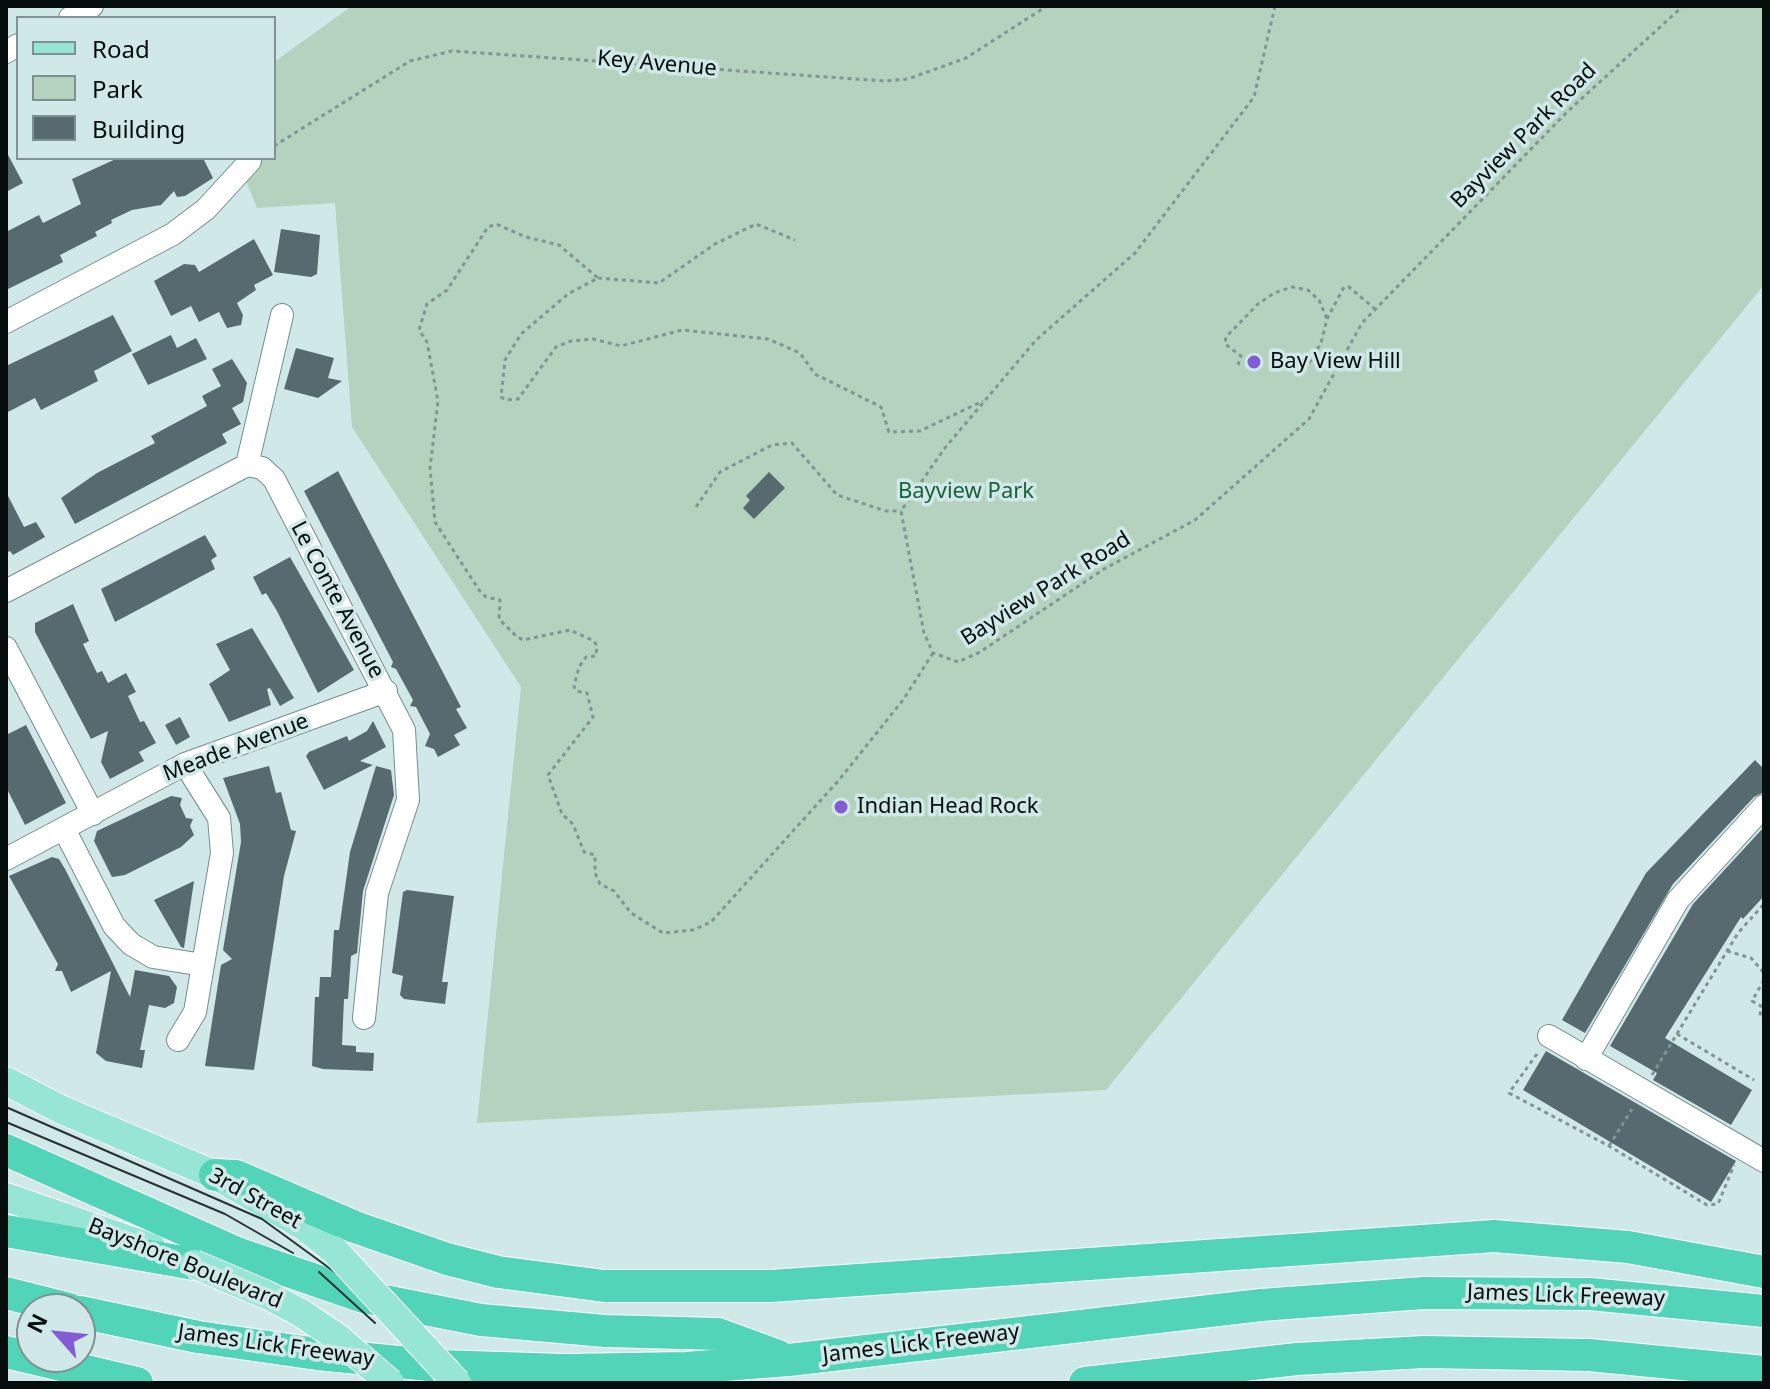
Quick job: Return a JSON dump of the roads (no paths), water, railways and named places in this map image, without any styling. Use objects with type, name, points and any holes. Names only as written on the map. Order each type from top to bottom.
[{"type":"highway","points":[[6,1150],[252,1259],[364,1297],[510,1323],[646,1334],[718,1334],[789,1360]]},
{"type":"highway","points":[[215,1175],[236,1176],[355,1227],[447,1259],[498,1272],[604,1286],[771,1286],[1494,1236],[1628,1247],[1764,1272]]},
{"type":"highway","points":[[6,1231],[194,1264]]},
{"type":"highway","name":"James Lick Freeway","points":[[96,1315],[275,1349],[439,1366],[619,1370],[789,1360],[1261,1305],[1424,1293],[1590,1294],[1764,1311]]},
{"type":"highway","points":[[6,1352],[137,1383]]},
{"type":"highway","points":[[1085,1383],[1297,1359],[1451,1352],[1603,1356],[1764,1372]]},
{"type":"main road","name":"3rd Street","points":[[6,1081],[60,1109],[215,1175],[302,1225],[334,1250],[457,1383]]},
{"type":"main road","name":"Bayshore Boulevard","points":[[6,1197],[99,1227],[256,1289],[301,1313],[338,1338],[390,1383]]},
{"type":"street","points":[[74,16],[92,6]]},
{"type":"street","points":[[6,322],[173,234],[206,209],[250,161]]},
{"type":"street","points":[[6,591],[247,465],[282,315]]},
{"type":"street","name":"Le Conte Avenue","points":[[247,465],[262,468],[274,479],[404,730],[408,800],[377,893],[364,1018]]},
{"type":"street","points":[[6,648],[93,814]]},
{"type":"street","name":"Meade Avenue","points":[[6,859],[185,764],[386,691]]},
{"type":"street","points":[[178,1040],[195,1012],[222,853],[219,818],[185,764]]},
{"type":"street","points":[[1586,1059],[1678,900],[1764,806]]},
{"type":"street","points":[[64,829],[114,926],[131,944],[153,957],[203,965]]},
{"type":"street","points":[[1549,1036],[1743,1152],[1764,1161]]},
{"type":"tram line","points":[[6,1107],[262,1219],[354,1286],[442,1383]]},
{"type":"tram line","points":[[6,1122],[225,1214],[293,1253]]},
{"type":"tram line","points":[[319,1272],[375,1323]]},
{"type":"place","name":"Bay View Hill","points":[[1254,362]]},
{"type":"place","name":"Indian Head Rock","points":[[841,807]]},
{"type":"park label","name":"Bayview Park","points":[[966,492]]}]
